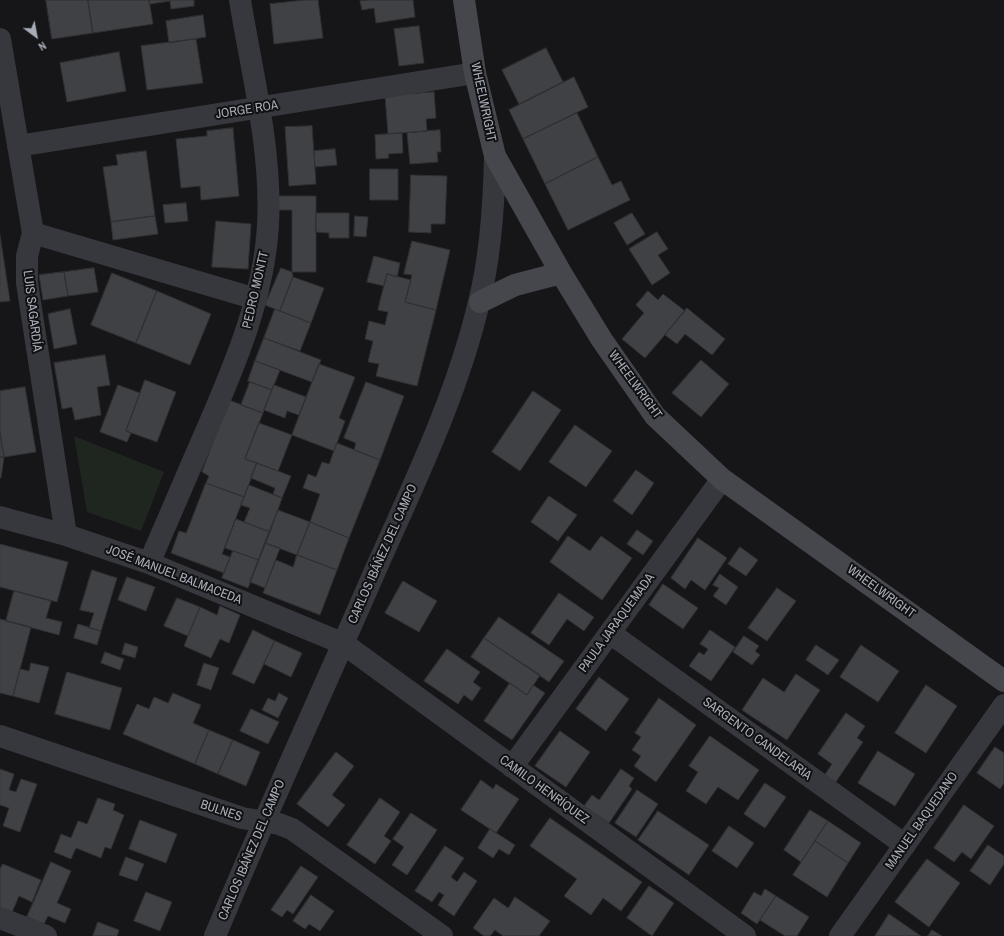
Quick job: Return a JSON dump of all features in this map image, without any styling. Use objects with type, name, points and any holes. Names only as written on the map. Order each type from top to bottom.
[{"type":"main road","name":"WHEELWRIGHT","points":[[464,0],[475,73],[495,156],[561,273],[602,340],[655,416],[722,480],[1004,681]]},
{"type":"main road","points":[[480,302],[515,285],[561,273]]},
{"type":"street","name":"PEDRO MONTT","points":[[149,563],[231,373],[256,299],[266,247],[268,204],[267,171],[240,0]]},
{"type":"street","name":"LUIS SAGARDÍA","points":[[0,39],[33,233],[27,256],[27,284],[66,535]]},
{"type":"street","name":"JORGE ROA","points":[[18,146],[475,73]]},
{"type":"street","name":"CARLOS IBÁÑEZ DEL CAMPO","points":[[215,936],[263,822],[344,644],[436,430],[460,369],[480,302],[492,217],[495,156]]},
{"type":"street","points":[[33,233],[256,299]]},
{"type":"street","name":"PAULA JARAQUEMADA","points":[[512,767],[722,480]]},
{"type":"street","name":"JOSÉ MANUEL BALMACEDA","points":[[0,518],[66,535],[149,563],[344,644]]},
{"type":"street","name":"SARGENTO CANDELARIA","points":[[610,634],[905,845]]},
{"type":"street","name":"CAMILO HENRÍQUEZ","points":[[344,644],[745,936]]},
{"type":"street","name":"MANUEL BAQUEDANO","points":[[840,936],[1004,705]]},
{"type":"street","name":"BULNES","points":[[0,736],[242,818],[279,824],[292,829],[442,936]]},
{"type":"street","points":[[0,918],[46,936]]},
{"type":"shaded area","points":[[74,436],[164,472],[141,531],[87,512]]},
{"type":"building","points":[[46,0],[88,0],[93,33],[52,39]]},
{"type":"building","points":[[88,0],[149,0],[153,24],[93,33]]},
{"type":"building","points":[[149,0],[194,0],[194,6],[171,9],[170,1],[150,4]]},
{"type":"building","points":[[318,0],[323,38],[274,44],[270,4]]},
{"type":"building","points":[[413,0],[415,17],[376,23],[374,8],[362,10],[360,1]]},
{"type":"building","points":[[203,15],[206,37],[169,43],[166,21]]},
{"type":"building","points":[[419,26],[424,63],[399,66],[394,29]]},
{"type":"building","points":[[196,39],[203,83],[147,90],[141,46]]},
{"type":"building","points":[[546,48],[563,82],[519,104],[502,70]]},
{"type":"building","points":[[119,52],[126,91],[67,102],[60,63]]},
{"type":"building","points":[[574,77],[588,107],[523,139],[509,110]]},
{"type":"building","points":[[434,92],[436,118],[426,119],[427,131],[388,134],[385,96]]},
{"type":"building","points":[[577,113],[598,157],[545,184],[523,139]]},
{"type":"building","points":[[312,126],[316,184],[289,186],[285,127]]},
{"type":"building","points":[[233,128],[239,196],[201,200],[200,186],[181,188],[176,139],[207,136],[207,131]]},
{"type":"building","points":[[440,130],[441,152],[437,152],[438,162],[410,164],[407,133]]},
{"type":"building","points":[[402,133],[403,153],[388,154],[389,158],[376,159],[375,135]]},
{"type":"building","points":[[335,149],[337,165],[315,167],[314,151]]},
{"type":"building","points":[[146,151],[155,216],[111,222],[103,167],[118,165],[116,155]]},
{"type":"building","points":[[598,157],[612,185],[621,181],[630,200],[568,230],[545,184]]},
{"type":"building","points":[[370,169],[398,169],[398,200],[370,200]]},
{"type":"building","points":[[411,175],[447,176],[445,224],[431,224],[431,233],[409,232]]},
{"type":"building","points":[[278,196],[316,196],[316,272],[292,272],[292,210],[278,210]]},
{"type":"building","points":[[186,203],[188,221],[165,223],[163,205]]},
{"type":"building","points":[[316,213],[349,213],[349,238],[329,238],[329,233],[316,232]]},
{"type":"building","points":[[632,213],[645,234],[627,245],[614,223]]},
{"type":"building","points":[[155,216],[158,234],[113,240],[111,222]]},
{"type":"building","points":[[355,216],[368,217],[366,237],[354,236]]},
{"type":"building","points":[[216,221],[251,224],[248,269],[212,267]]},
{"type":"building","points":[[657,232],[668,249],[658,255],[670,273],[652,285],[629,249]]},
{"type":"building","points":[[0,235],[10,301],[0,302]]},
{"type":"building","points":[[412,241],[450,250],[436,310],[405,302],[412,275],[404,274]]},
{"type":"building","points":[[374,256],[400,263],[397,277],[387,274],[384,286],[367,282]]},
{"type":"building","points":[[94,268],[98,292],[68,296],[64,272]]},
{"type":"building","points":[[281,268],[292,272],[293,277],[280,311],[265,305]]},
{"type":"building","points":[[64,272],[68,296],[43,300],[39,275]]},
{"type":"building","points":[[112,273],[157,291],[136,343],[91,325]]},
{"type":"building","points":[[387,274],[411,280],[405,302],[436,310],[417,386],[376,376],[379,364],[368,362],[373,341],[365,339],[369,321],[385,325],[388,312],[378,310]]},
{"type":"building","points":[[293,277],[324,288],[311,323],[280,311]]},
{"type":"building","points":[[157,291],[211,314],[190,365],[136,343]]},
{"type":"building","points":[[648,291],[658,300],[663,294],[685,311],[645,358],[622,339],[644,313],[636,305]]},
{"type":"building","points":[[687,308],[725,339],[712,355],[685,334],[677,344],[665,335]]},
{"type":"building","points":[[70,309],[77,344],[54,349],[48,314]]},
{"type":"building","points":[[275,309],[311,323],[300,351],[264,338]]},
{"type":"building","points":[[264,338],[321,360],[312,382],[255,361]]},
{"type":"building","points":[[105,355],[110,385],[97,387],[101,415],[75,420],[72,407],[62,409],[54,363]]},
{"type":"building","points":[[701,360],[729,384],[701,417],[672,393]]},
{"type":"building","points":[[255,361],[280,370],[272,390],[248,381]]},
{"type":"building","points":[[319,364],[355,377],[339,418],[345,421],[334,451],[292,435]]},
{"type":"building","points":[[145,380],[176,392],[157,442],[126,431]]},
{"type":"building","points":[[250,382],[272,390],[263,413],[241,405]]},
{"type":"building","points":[[366,382],[404,396],[380,460],[354,450],[356,443],[344,438]]},
{"type":"building","points":[[118,385],[140,393],[126,431],[131,433],[127,442],[100,432]]},
{"type":"building","points":[[274,385],[306,397],[299,415],[287,411],[285,418],[264,410]]},
{"type":"building","points":[[25,387],[36,452],[4,457],[0,432],[0,391]]},
{"type":"building","points":[[533,391],[561,410],[520,471],[492,452]]},
{"type":"building","points":[[229,400],[263,413],[245,459],[257,463],[244,497],[206,483],[209,476],[202,472]]},
{"type":"building","points":[[259,423],[292,435],[278,471],[245,459]]},
{"type":"building","points":[[575,425],[612,451],[586,487],[549,462]]},
{"type":"building","points":[[0,432],[4,457],[0,457]]},
{"type":"building","points":[[337,443],[380,460],[349,538],[310,522],[320,494],[303,488],[308,474],[316,477],[322,462],[329,464]]},
{"type":"building","points":[[0,457],[4,457],[1,478],[0,478]]},
{"type":"building","points":[[257,463],[291,476],[282,498],[273,494],[275,488],[251,478]]},
{"type":"building","points":[[636,470],[654,483],[632,515],[613,501]]},
{"type":"building","points":[[206,483],[244,497],[222,554],[230,557],[224,573],[171,553],[179,531],[186,533]]},
{"type":"building","points":[[249,485],[282,498],[270,532],[244,522],[250,508],[241,505]]},
{"type":"building","points":[[549,496],[577,515],[558,541],[531,522]]},
{"type":"building","points":[[278,510],[310,522],[297,555],[265,543]]},
{"type":"building","points":[[236,519],[270,532],[259,560],[225,548]]},
{"type":"building","points":[[310,522],[349,538],[337,570],[297,555]]},
{"type":"building","points":[[637,530],[653,541],[643,555],[627,544]]},
{"type":"building","points":[[568,536],[590,551],[601,536],[632,558],[602,600],[550,562]]},
{"type":"building","points":[[698,538],[727,558],[705,590],[691,580],[685,589],[671,578]]},
{"type":"building","points":[[265,543],[280,548],[265,588],[250,582]]},
{"type":"building","points":[[0,544],[68,562],[57,602],[0,587]]},
{"type":"building","points":[[740,547],[758,560],[746,576],[728,564]]},
{"type":"building","points":[[233,551],[259,560],[248,588],[222,578]]},
{"type":"building","points":[[297,555],[337,570],[320,615],[263,593],[276,560],[293,567]]},
{"type":"building","points":[[92,570],[117,578],[101,631],[89,628],[94,613],[80,610]]},
{"type":"building","points":[[720,574],[738,587],[726,605],[713,596],[719,588],[713,585]]},
{"type":"building","points":[[127,577],[155,587],[146,611],[118,600]]},
{"type":"building","points":[[403,581],[437,601],[419,632],[385,613]]},
{"type":"building","points":[[663,584],[698,608],[683,629],[649,605]]},
{"type":"building","points":[[777,588],[796,601],[767,641],[748,628]]},
{"type":"building","points":[[14,591],[51,601],[46,618],[62,622],[59,635],[6,621]]},
{"type":"building","points":[[559,593],[594,617],[584,631],[567,619],[549,645],[531,633]]},
{"type":"building","points":[[177,598],[200,607],[188,636],[164,626]]},
{"type":"building","points":[[220,606],[240,615],[229,643],[220,639],[211,658],[184,646],[200,607],[217,615]]},
{"type":"building","points":[[499,617],[564,661],[549,682],[484,638]]},
{"type":"building","points":[[0,619],[31,627],[13,696],[0,693]]},
{"type":"building","points":[[78,624],[101,631],[97,645],[74,638]]},
{"type":"building","points":[[253,630],[275,641],[254,684],[232,674]]},
{"type":"building","points":[[710,630],[735,647],[711,681],[689,666],[699,652],[704,655],[708,649],[700,644]]},
{"type":"building","points":[[744,636],[759,646],[755,651],[760,655],[752,665],[733,652]]},
{"type":"building","points":[[484,638],[540,675],[527,695],[471,657]]},
{"type":"building","points":[[275,641],[302,653],[291,677],[264,664]]},
{"type":"building","points":[[125,643],[138,647],[135,658],[122,654]]},
{"type":"building","points":[[816,645],[839,660],[828,675],[806,660]]},
{"type":"building","points":[[861,645],[899,671],[878,702],[840,677]]},
{"type":"building","points":[[447,649],[480,672],[473,682],[481,688],[472,701],[464,695],[458,704],[424,681]]},
{"type":"building","points":[[105,652],[124,659],[120,670],[101,663]]},
{"type":"building","points":[[31,663],[49,667],[39,703],[13,696],[20,669],[29,671]]},
{"type":"building","points":[[204,663],[219,668],[211,690],[197,685]]},
{"type":"building","points":[[67,672],[122,688],[110,730],[55,714]]},
{"type":"building","points":[[796,674],[820,690],[787,740],[742,710],[763,678],[784,692]]},
{"type":"building","points":[[599,677],[629,699],[606,731],[576,709]]},
{"type":"building","points":[[510,683],[527,695],[533,685],[545,693],[512,740],[484,721]]},
{"type":"building","points":[[926,685],[957,706],[926,753],[895,733]]},
{"type":"building","points":[[173,693],[201,705],[193,723],[209,730],[195,764],[123,734],[137,704],[149,709],[154,697],[168,703]]},
{"type":"building","points":[[279,693],[288,698],[278,718],[262,710],[268,698],[275,701]]},
{"type":"building","points":[[659,698],[696,725],[656,782],[634,766],[641,756],[632,750],[641,737],[635,733]]},
{"type":"building","points":[[251,709],[279,722],[268,744],[240,731]]},
{"type":"building","points":[[846,713],[865,726],[857,738],[863,742],[835,783],[824,776],[832,764],[818,754]]},
{"type":"building","points":[[209,730],[233,740],[218,774],[195,764]]},
{"type":"building","points":[[560,731],[590,752],[566,787],[535,766]]},
{"type":"building","points":[[710,736],[759,770],[738,800],[718,787],[706,804],[686,791],[698,772],[689,766]]},
{"type":"building","points":[[233,740],[260,752],[246,786],[218,774]]},
{"type":"building","points":[[995,747],[1004,753],[1004,783],[1000,789],[977,773]]},
{"type":"building","points":[[878,751],[915,774],[895,806],[858,783]]},
{"type":"building","points":[[336,752],[354,766],[332,795],[345,805],[328,827],[297,804]]},
{"type":"building","points":[[0,769],[14,774],[9,790],[16,792],[21,779],[37,784],[20,832],[3,826],[9,808],[0,805]]},
{"type":"building","points":[[621,769],[634,778],[629,786],[632,789],[609,823],[584,806],[592,795],[599,800]]},
{"type":"building","points":[[481,780],[493,789],[496,784],[519,799],[496,833],[461,810]]},
{"type":"building","points":[[765,783],[786,797],[765,828],[744,814]]},
{"type":"building","points":[[637,790],[658,804],[636,837],[615,823]]},
{"type":"building","points":[[98,798],[115,804],[113,810],[124,815],[111,849],[105,847],[101,858],[76,848],[71,859],[54,852],[61,834],[71,838],[78,821],[87,824]]},
{"type":"building","points":[[380,798],[400,812],[384,836],[391,841],[375,864],[347,845]]},
{"type":"building","points":[[964,805],[994,826],[971,859],[962,852],[954,862],[934,848]]},
{"type":"building","points":[[810,810],[828,821],[801,862],[784,850]]},
{"type":"building","points":[[658,811],[709,845],[689,875],[638,840]]},
{"type":"building","points":[[411,813],[437,830],[407,875],[392,865],[404,847],[393,839]]},
{"type":"building","points":[[550,818],[642,882],[621,911],[603,898],[591,915],[564,896],[577,879],[530,846]]},
{"type":"building","points":[[140,820],[177,834],[166,863],[129,849]]},
{"type":"building","points":[[828,821],[861,843],[848,863],[815,841]]},
{"type":"building","points":[[729,826],[754,843],[737,868],[712,851]]},
{"type":"building","points":[[490,829],[515,845],[509,855],[499,849],[493,858],[478,848]]},
{"type":"building","points":[[815,841],[848,863],[827,897],[793,875]]},
{"type":"building","points":[[988,845],[1004,856],[1004,864],[990,885],[970,871]]},
{"type":"building","points":[[445,846],[464,858],[451,877],[457,882],[464,872],[477,881],[454,916],[438,905],[444,895],[439,892],[432,902],[415,891]]},
{"type":"building","points":[[126,857],[144,864],[137,881],[119,875]]},
{"type":"building","points":[[927,859],[960,883],[929,927],[895,902]]},
{"type":"building","points":[[51,862],[71,871],[57,903],[71,909],[65,923],[48,916],[44,924],[27,917]]},
{"type":"building","points":[[3,864],[41,880],[32,902],[19,896],[10,917],[0,912],[0,869]]},
{"type":"building","points":[[301,866],[318,877],[293,914],[287,910],[282,917],[271,910]]},
{"type":"building","points":[[649,886],[674,903],[652,936],[627,918]]},
{"type":"building","points":[[765,889],[776,896],[757,924],[741,913],[754,892],[761,896]]},
{"type":"building","points":[[146,892],[172,902],[160,931],[134,921]]},
{"type":"building","points":[[311,895],[334,911],[320,931],[309,924],[305,929],[293,921]]},
{"type":"building","points":[[776,896],[809,917],[797,936],[785,936],[760,920]]},
{"type":"building","points":[[515,897],[550,921],[539,936],[503,936],[495,930],[490,936],[484,936],[473,928],[494,898],[508,908]]},
{"type":"building","points":[[889,914],[921,936],[875,936]]},
{"type":"building","points":[[98,922],[119,930],[117,936],[93,936]]},
{"type":"building","points":[[932,930],[942,936],[928,936]]}]
